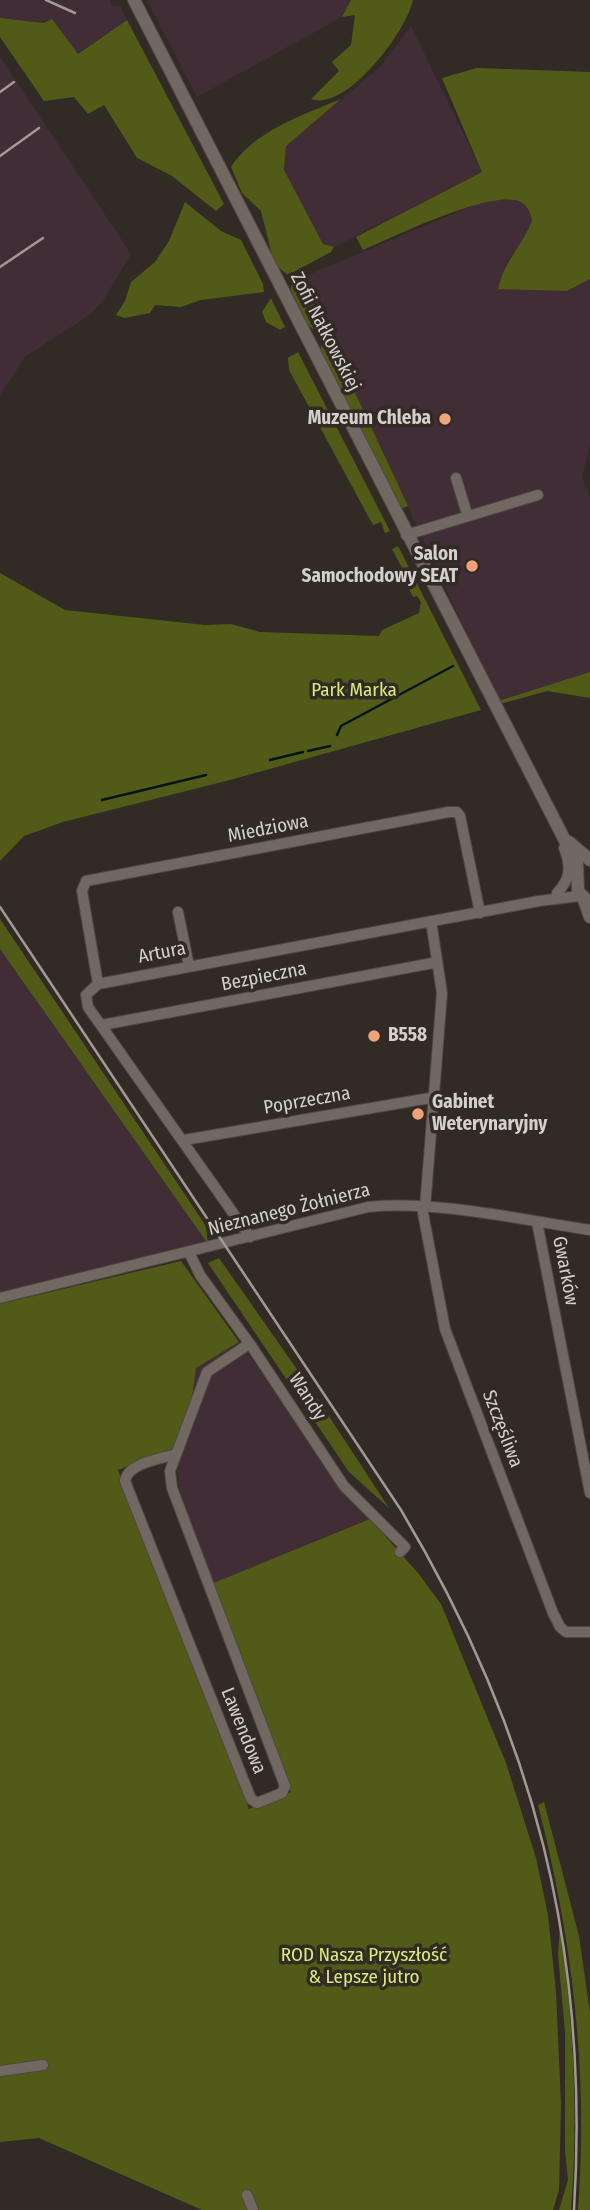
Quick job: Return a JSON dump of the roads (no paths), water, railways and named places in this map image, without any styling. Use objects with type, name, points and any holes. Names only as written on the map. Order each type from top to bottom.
[{"type":"street","name":"Zofii Nałkowskiej","points":[[134,0],[577,864],[590,917]]},
{"type":"street","points":[[456,478],[467,514]]},
{"type":"street","points":[[406,535],[467,514],[538,495]]},
{"type":"street","name":"Miedziowa","points":[[98,984],[82,891],[84,882],[457,812],[480,913]]},
{"type":"street","points":[[559,831],[590,860]]},
{"type":"street","points":[[557,893],[566,882],[569,865],[559,831]]},
{"type":"street","points":[[582,892],[590,868]]},
{"type":"street","name":"Artura","points":[[539,901],[557,893],[582,892]]},
{"type":"street","name":"Artura","points":[[98,984],[582,892]]},
{"type":"street","points":[[178,912],[189,966]]},
{"type":"street","name":"Szczęśliwa","points":[[430,921],[442,993],[436,1097],[423,1208],[445,1329],[553,1613],[566,1632],[590,1632]]},
{"type":"street","name":"Bezpieczna","points":[[102,1025],[433,963]]},
{"type":"street","points":[[98,984],[88,992],[86,1000],[250,1237]]},
{"type":"street","name":"Poprzeczna","points":[[184,1140],[436,1097]]},
{"type":"street","name":"Nieznanego Żołnierza","points":[[0,1298],[368,1207],[423,1208],[590,1230]]},
{"type":"street","name":"Gwarków","points":[[537,1222],[590,1493]]},
{"type":"street","name":"Wandy","points":[[189,1252],[197,1270],[344,1486],[405,1547],[400,1552]]},
{"type":"street","name":"Lawendowa","points":[[176,1454],[133,1468],[126,1475],[125,1481],[251,1799],[257,1803],[282,1793],[285,1786],[172,1488],[170,1471],[207,1372],[249,1344]]},
{"type":"street","points":[[0,2071],[43,2065]]},
{"type":"street","points":[[247,2195],[253,2210]]},
{"type":"waterway","points":[[337,735],[341,726],[453,666]]},
{"type":"waterway","points":[[308,751],[330,746]]},
{"type":"waterway","points":[[270,760],[303,752]]},
{"type":"waterway","points":[[102,800],[206,775]]},
{"type":"railway","points":[[46,0],[75,13]]},
{"type":"railway","points":[[0,92],[14,82]]},
{"type":"railway","points":[[0,156],[39,128]]},
{"type":"railway","points":[[0,267],[43,238]]},
{"type":"railway","points":[[0,907],[401,1510],[447,1593],[486,1677],[518,1761],[543,1846],[561,1933],[572,2022],[577,2114],[574,2210]]},
{"type":"place","name":"Muzeum Chleba","points":[[445,419]]},
{"type":"place","name":"Salon Samochodowy SEAT","points":[[472,566]]},
{"type":"place","name":"B558","points":[[374,1036]]},
{"type":"place","name":"Gabinet Weterynaryjny","points":[[418,1114]]},
{"type":"park label","name":"Park Marka","points":[[354,691]]},
{"type":"park label","name":"ROD Nasza Przyszłość & Lepsze jutro","points":[[364,1967]]}]
